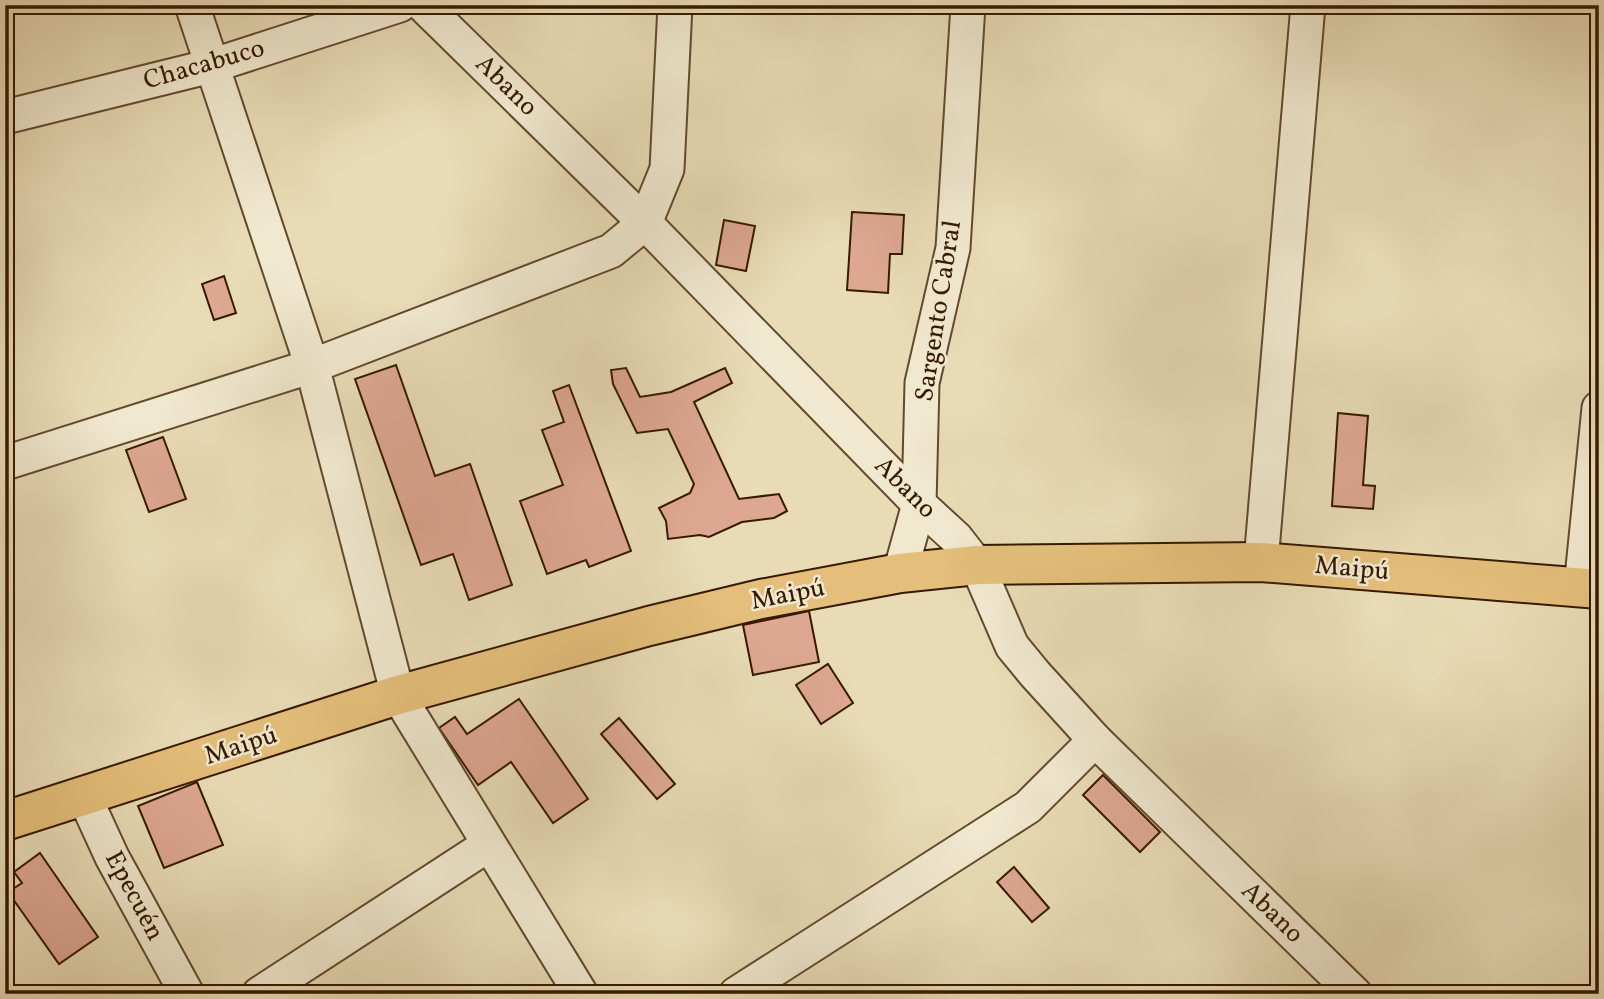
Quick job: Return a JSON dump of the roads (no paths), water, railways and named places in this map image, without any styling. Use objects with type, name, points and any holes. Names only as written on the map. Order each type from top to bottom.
[{"type":"main road","name":"Maipú","points":[[5,821],[398,695],[686,617],[761,599],[900,573],[977,565],[1261,562],[1590,589]]},
{"type":"street","points":[[192,5],[312,366],[398,695],[581,994]]},
{"type":"street","name":"Chacabuco","points":[[5,117],[211,66],[400,5]]},
{"type":"street","name":"Abano","points":[[423,5],[645,223],[919,504],[956,538],[977,565],[1012,646],[1096,740],[1355,994]]},
{"type":"street","points":[[5,463],[312,366],[611,251],[645,223],[667,169],[675,5]]},
{"type":"street","name":"Sargento Cabral","points":[[900,573],[919,504],[922,383],[953,248],[968,5]]},
{"type":"street","points":[[1261,562],[1308,5]]},
{"type":"street","points":[[1590,589],[1599,408]]},
{"type":"street","points":[[736,994],[1028,807],[1096,740]]},
{"type":"street","name":"Epecuén","points":[[84,796],[112,857],[187,994]]},
{"type":"street","points":[[258,994],[488,845]]}]
